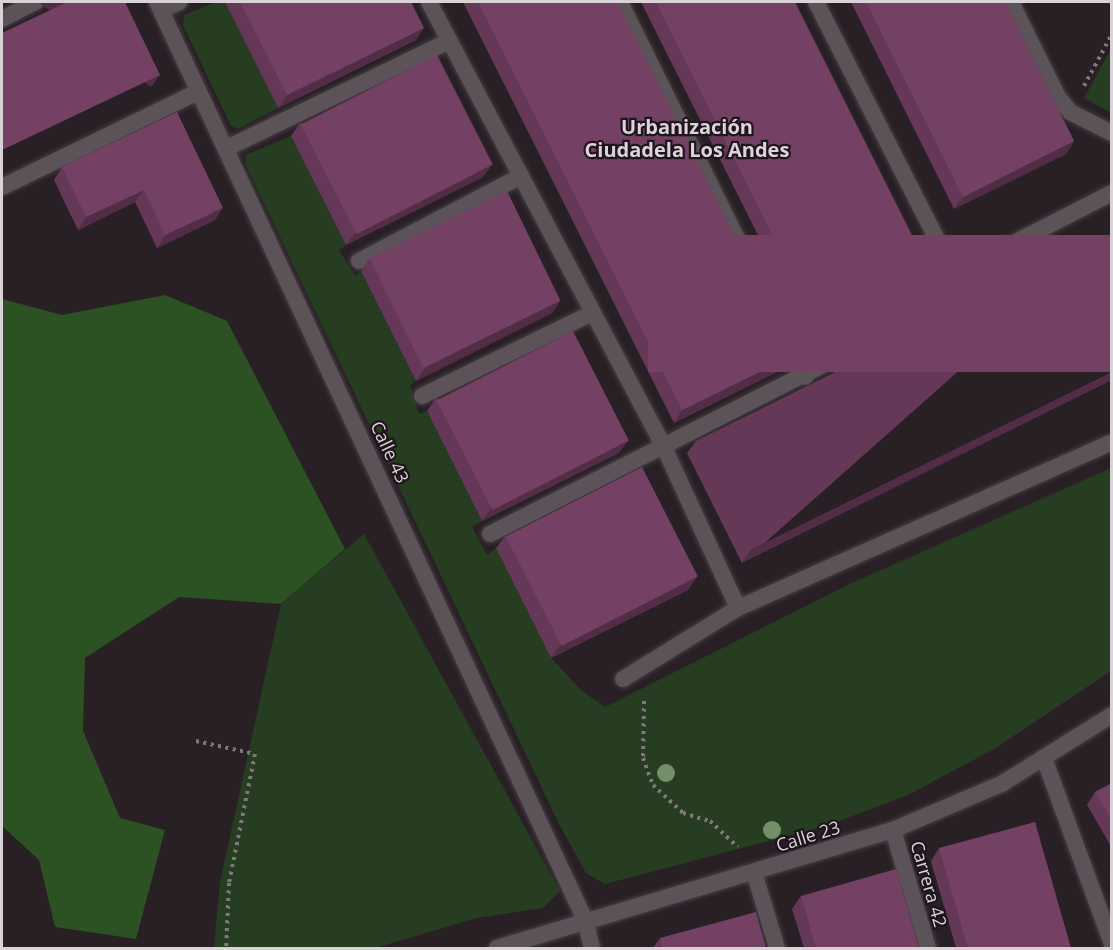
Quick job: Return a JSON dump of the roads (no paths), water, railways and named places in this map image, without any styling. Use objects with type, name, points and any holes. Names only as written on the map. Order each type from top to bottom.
[{"type":"street","points":[[2,19],[36,2]]},
{"type":"street","points":[[159,6],[180,2]]},
{"type":"street","points":[[429,2],[663,445],[738,608]]},
{"type":"street","points":[[620,2],[805,377]]},
{"type":"street","points":[[816,2],[957,279]]},
{"type":"street","points":[[1011,2],[1058,97],[1070,112],[1112,133]]},
{"type":"street","name":"Calle 43","points":[[159,6],[198,92],[228,148],[585,920],[592,948]]},
{"type":"street","points":[[228,148],[449,41]]},
{"type":"street","points":[[2,188],[198,92]]},
{"type":"street","points":[[359,261],[521,176]]},
{"type":"street","points":[[490,534],[663,445],[805,377],[943,304],[957,279],[979,261],[1112,194]]},
{"type":"street","points":[[422,396],[592,313]]},
{"type":"street","points":[[622,679],[647,661],[738,608],[1112,442]]},
{"type":"street","name":"Calle 23","points":[[497,948],[893,830],[1003,783],[1112,715]]},
{"type":"street","points":[[1044,758],[1112,944]]},
{"type":"street","name":"Carrera 42","points":[[893,830],[928,948]]},
{"type":"street","points":[[754,872],[777,948]]},
{"type":"district","name":"Urbanización Ciudadela Los Andes","points":[[687,138]]}]
